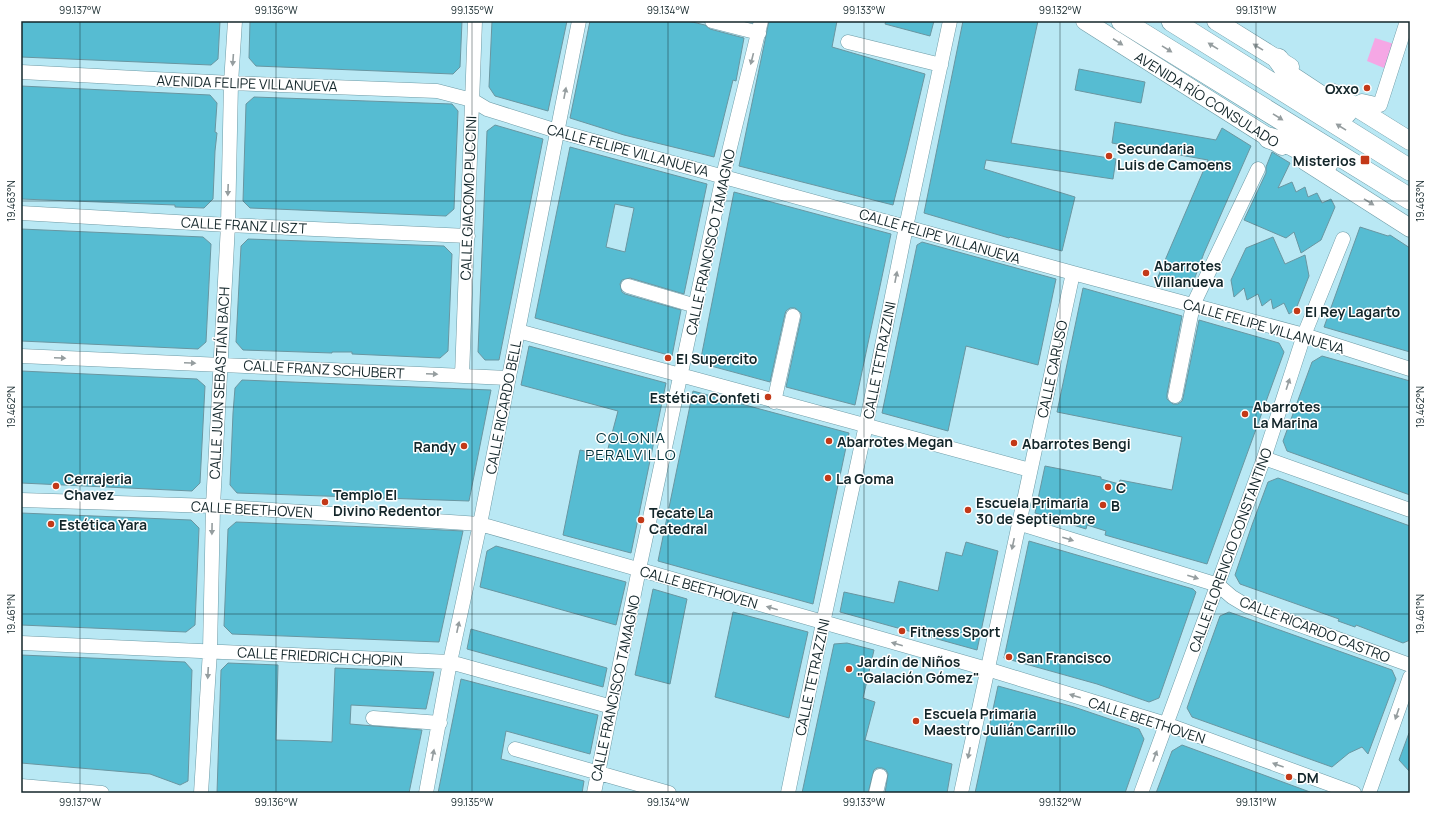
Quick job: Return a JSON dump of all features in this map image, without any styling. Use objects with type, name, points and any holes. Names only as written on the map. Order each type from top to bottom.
[{"type":"highway","points":[[1122,21],[1405,196]]},
{"type":"highway","points":[[1172,21],[1410,170]]},
{"type":"highway","points":[[1278,59],[1290,76],[1391,143],[1410,162]]},
{"type":"highway","points":[[1269,138],[1292,145],[1305,151],[1360,182],[1405,196]]},
{"type":"main road","name":"AVENIDA RÍO CONSULADO","points":[[1085,21],[1410,228]]},
{"type":"main road","points":[[1216,21],[1410,141]]},
{"type":"street","name":"CALLE JUAN SEBASTIÁN BACH","points":[[201,793],[210,651],[213,506],[228,225],[231,83],[235,21]]},
{"type":"street","name":"CALLE GIACOMO PUCCINI","points":[[462,376],[475,21]]},
{"type":"street","name":"CALLE RICARDO BELL","points":[[426,793],[450,662],[480,524],[579,21]]},
{"type":"street","points":[[712,21],[760,27]]},
{"type":"street","name":"CALLE TETRAZZINI","points":[[788,793],[950,21]]},
{"type":"street","points":[[1354,106],[1362,101],[1380,105],[1407,21]]},
{"type":"street","name":"CALLE FRANCISCO TAMAGNO","points":[[594,793],[639,569],[723,176],[760,27]]},
{"type":"street","points":[[848,42],[941,65]]},
{"type":"street","name":"AVENIDA FELIPE VILLANUEVA","points":[[21,72],[231,83],[437,91],[472,100]]},
{"type":"street","name":"CALLE FELIPE VILLANUEVA","points":[[472,100],[487,109],[557,131],[1192,306],[1304,335],[1410,369]]},
{"type":"street","points":[[1175,396],[1192,306],[1258,169]]},
{"type":"street","name":"CALLE FRANZ LISZT","points":[[21,213],[228,225],[468,236]]},
{"type":"street","name":"CALLE FLORENCIO CONSTANTINO","points":[[1141,793],[1264,458],[1304,335],[1343,238]]},
{"type":"street","name":"CALLE CARUSO","points":[[961,793],[1073,273]]},
{"type":"street","points":[[628,286],[696,306]]},
{"type":"street","points":[[774,402],[793,316]]},
{"type":"street","points":[[518,331],[774,402],[866,425],[1030,470]]},
{"type":"street","name":"CALLE FRANZ SCHUBERT","points":[[21,356],[508,378]]},
{"type":"street","points":[[1264,458],[1410,510]]},
{"type":"street","name":"CALLE BEETHOVEN","points":[[21,500],[213,506],[480,524],[987,669],[1166,724],[1354,793]]},
{"type":"street","name":"CALLE RICARDO CASTRO","points":[[1018,523],[1218,585],[1232,597],[1247,606],[1410,665]]},
{"type":"street","name":"CALLE FRIEDRICH CHOPIN","points":[[21,642],[450,662],[612,707]]},
{"type":"street","points":[[1369,793],[1410,678]]},
{"type":"street","points":[[373,718],[440,723]]},
{"type":"street","points":[[515,749],[669,793]]},
{"type":"street","points":[[876,793],[880,776]]},
{"type":"street","points":[[21,786],[102,793]]},
{"type":"shaded area","points":[[1375,38],[1394,44],[1384,68],[1367,61]]},
{"type":"building","points":[[21,21],[220,21],[218,59],[211,65],[21,57]]},
{"type":"building","points":[[250,21],[462,21],[460,67],[453,74],[256,66],[249,58]]},
{"type":"building","points":[[492,21],[567,21],[548,111],[495,96],[489,87]]},
{"type":"building","points":[[590,21],[688,21],[705,25],[710,29],[744,38],[736,81],[733,80],[714,157],[624,135],[570,118]]},
{"type":"building","points":[[769,21],[837,21],[832,47],[925,74],[893,205],[739,166]]},
{"type":"building","points":[[886,21],[934,21],[930,36],[885,24]]},
{"type":"building","points":[[963,21],[1038,21],[1011,143],[1116,159],[1113,179],[986,160],[984,169],[1075,197],[1062,251],[1010,237],[1009,238],[924,213]]},
{"type":"building","points":[[1079,69],[1145,82],[1141,103],[1075,90]]},
{"type":"building","points":[[21,86],[210,95],[217,103],[215,132],[217,133],[213,199],[204,208],[175,207],[175,205],[21,199]]},
{"type":"building","points":[[254,97],[452,104],[458,111],[454,209],[446,216],[250,208],[243,201],[246,104]]},
{"type":"building","points":[[1115,122],[1216,140],[1222,128],[1251,146],[1204,253],[1191,288],[1157,279],[1208,160],[1112,143]]},
{"type":"building","points":[[495,125],[543,139],[499,360],[485,360],[478,352],[487,131]]},
{"type":"building","points":[[570,147],[707,184],[684,294],[630,278],[622,280],[620,284],[622,292],[625,294],[681,310],[672,356],[535,318]],"holes":[[[615,204],[634,208],[625,252],[606,247]]]},
{"type":"building","points":[[1272,152],[1290,163],[1278,188],[1292,182],[1296,192],[1305,187],[1308,197],[1317,193],[1322,203],[1331,199],[1335,207],[1321,240],[1301,253],[1294,232],[1286,238],[1244,220],[1266,173],[1266,167]]},
{"type":"building","points":[[734,192],[891,234],[855,405],[786,387],[801,318],[801,313],[795,308],[790,308],[786,311],[770,382],[700,363]]},
{"type":"building","points":[[1360,227],[1388,236],[1390,235],[1410,248],[1410,352],[1324,327]]},
{"type":"building","points":[[21,229],[203,237],[211,244],[206,342],[198,349],[21,341]]},
{"type":"building","points":[[1273,237],[1285,264],[1305,255],[1309,276],[1296,309],[1289,314],[1284,303],[1273,309],[1271,299],[1262,306],[1258,294],[1247,300],[1244,288],[1234,297],[1231,280],[1246,248]]},
{"type":"building","points":[[248,239],[444,246],[452,254],[448,351],[440,358],[352,354],[352,352],[332,353],[243,350],[236,342],[241,246]]},
{"type":"building","points":[[922,242],[1056,279],[1038,365],[966,346],[948,431],[882,413],[917,245]]},
{"type":"building","points":[[1083,288],[1182,316],[1167,394],[1167,399],[1173,404],[1178,404],[1183,398],[1199,320],[1279,343],[1284,352],[1207,564],[1105,535],[1106,531],[1087,525],[1086,529],[1035,513],[1045,466],[1101,477],[1101,479],[1119,484],[1120,480],[1172,490],[1182,437],[1057,412]]},
{"type":"building","points":[[529,346],[666,383],[631,553],[563,535],[580,450],[606,456],[618,411],[521,385]]},
{"type":"building","points":[[1322,356],[1410,381],[1410,495],[1287,451],[1283,441],[1312,362]]},
{"type":"building","points":[[21,371],[197,379],[205,386],[200,483],[192,491],[21,483]]},
{"type":"building","points":[[242,380],[491,390],[469,501],[237,493],[230,485],[233,413],[235,388]]},
{"type":"building","points":[[693,391],[849,433],[813,604],[658,561]]},
{"type":"building","points":[[1278,478],[1410,526],[1410,640],[1403,643],[1356,625],[1355,627],[1338,621],[1339,619],[1240,584],[1235,575],[1252,525],[1268,482]]},
{"type":"building","points":[[21,513],[191,520],[199,528],[195,625],[186,632],[21,625]]},
{"type":"building","points":[[236,522],[463,531],[439,642],[232,634],[224,626],[228,529]]},
{"type":"building","points":[[1029,541],[1193,589],[1196,592],[1159,698],[1149,702],[1097,684],[1004,658]]},
{"type":"building","points":[[966,542],[998,551],[977,650],[840,612],[844,592],[894,603],[899,581],[938,591],[946,552],[962,556]]},
{"type":"building","points":[[496,546],[626,582],[616,625],[480,587],[487,551]]},
{"type":"building","points":[[653,589],[687,599],[670,684],[635,675]]},
{"type":"building","points":[[733,612],[808,632],[789,718],[715,697]]},
{"type":"building","points":[[1229,612],[1392,670],[1396,679],[1368,754],[1362,747],[1349,753],[1332,767],[1192,717],[1187,708],[1194,688],[1220,616]]},
{"type":"building","points":[[471,629],[607,668],[603,687],[467,649]]},
{"type":"building","points":[[847,643],[874,650],[863,698],[875,702],[865,740],[952,764],[947,793],[885,793],[888,774],[886,770],[877,768],[874,770],[868,793],[802,793],[834,644]]},
{"type":"building","points":[[21,655],[185,662],[192,670],[188,781],[180,785],[150,774],[21,763]]},
{"type":"building","points":[[228,663],[278,665],[276,740],[332,742],[335,668],[434,672],[426,709],[351,705],[350,724],[422,730],[409,793],[217,793],[221,670]]},
{"type":"building","points":[[461,679],[598,715],[590,754],[506,731],[501,759],[584,781],[582,793],[438,793]]},
{"type":"building","points":[[998,686],[1074,707],[1139,729],[1144,739],[1125,793],[975,793]]},
{"type":"building","points":[[1410,733],[1410,772],[1399,760]]},
{"type":"building","points":[[1182,745],[1310,793],[1156,793],[1172,751]]},
{"type":"place","name":"Oxxo","points":[[1367,88]]},
{"type":"place","name":"Secundaria Luis de Camoens","points":[[1109,156]]},
{"type":"place","name":"Misterios","points":[[1365,160]]},
{"type":"place","name":"Abarrotes Villanueva","points":[[1146,273]]},
{"type":"place","name":"El Rey Lagarto","points":[[1297,311]]},
{"type":"place","name":"El Supercito","points":[[668,358]]},
{"type":"place","name":"Estética Confeti","points":[[768,397]]},
{"type":"place","name":"Abarrotes La Marina","points":[[1245,414]]},
{"type":"place","name":"Abarrotes Megan","points":[[829,441]]},
{"type":"place","name":"Abarrotes Bengi","points":[[1014,443]]},
{"type":"place","name":"Randy","points":[[464,446]]},
{"type":"place","name":"La Goma","points":[[828,478]]},
{"type":"place","name":"Cerrajeria Chavez","points":[[56,486]]},
{"type":"place","name":"C","points":[[1108,487]]},
{"type":"place","name":"Templo El Divino Redentor","points":[[325,502]]},
{"type":"place","name":"B","points":[[1103,505]]},
{"type":"place","name":"Escuela Primaria 30 de Septiembre","points":[[968,510]]},
{"type":"place","name":"Tecate La Catedral","points":[[641,520]]},
{"type":"place","name":"Estética Yara","points":[[51,524]]},
{"type":"place","name":"Fitness Sport","points":[[902,631]]},
{"type":"place","name":"San Francisco","points":[[1009,657]]},
{"type":"place","name":"Jardín de Niños \"Galación Gómez\"","points":[[849,669]]},
{"type":"place","name":"Escuela Primaria Maestro Julián Carrillo","points":[[916,721]]},
{"type":"place","name":"DM","points":[[1289,777]]},
{"type":"district","name":"COLONIA PERALVILLO","points":[[631,446]]}]
